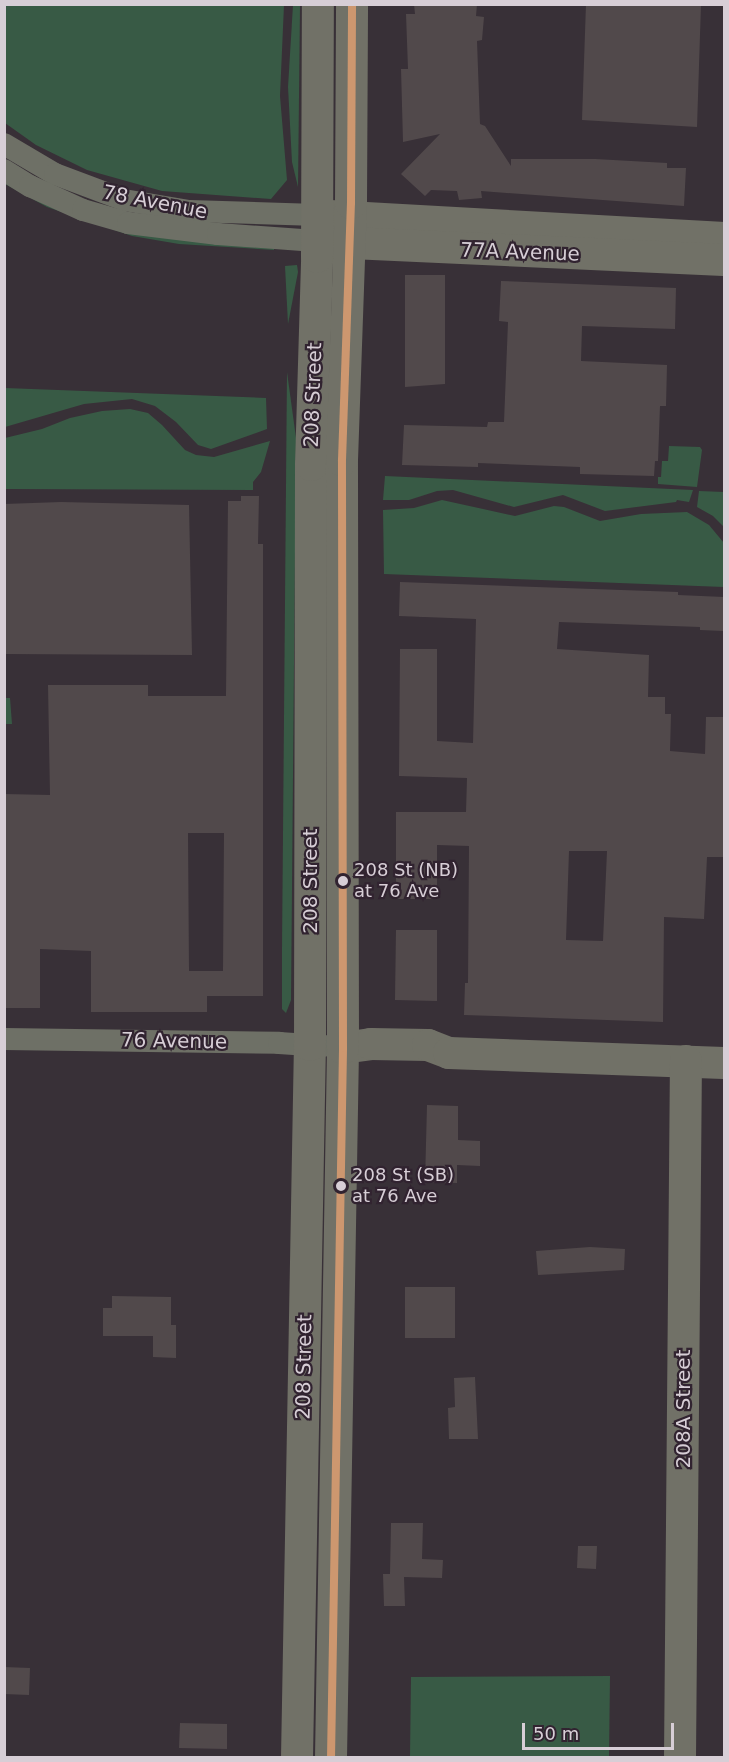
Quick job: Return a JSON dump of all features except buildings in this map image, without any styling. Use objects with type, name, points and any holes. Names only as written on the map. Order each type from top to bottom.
[{"type":"main road","name":"208 Street","points":[[297,1758],[310,1045],[311,465],[317,228],[318,4]]},
{"type":"main road","name":"208 Street","points":[[331,1758],[344,1048],[342,460],[350,231],[352,4]]},
{"type":"main road","name":"77A Avenue","points":[[317,228],[724,260]]},
{"type":"main road","name":"77A Avenue","points":[[350,231],[724,238]]},
{"type":"main road","name":"76 Avenue","points":[[344,1048],[371,1044],[428,1046],[449,1053],[724,1063]]},
{"type":"main road","name":"208A Street","points":[[680,1758],[686,1061]]},
{"type":"street","name":"78 Avenue","points":[[4,144],[55,174],[124,200],[317,228]]},
{"type":"street","name":"78 Avenue","points":[[4,170],[30,186],[73,205],[128,223],[218,234],[317,228]]},
{"type":"street","name":"76 Avenue","points":[[4,1039],[310,1045],[344,1048]]},
{"type":"green space","points":[[4,5],[284,5],[280,96],[287,180],[271,199],[162,191],[87,170],[36,145],[5,123]]},
{"type":"green space","points":[[293,5],[300,5],[298,187],[292,162],[288,87]]},
{"type":"green space","points":[[4,177],[36,195],[274,244],[274,250],[179,244],[132,236],[47,207],[5,184]]},
{"type":"green space","points":[[297,265],[298,272],[288,324],[285,266]]},
{"type":"green space","points":[[287,372],[296,438],[291,1000],[286,1013],[282,1009],[282,951]]},
{"type":"green space","points":[[5,388],[266,398],[267,429],[211,449],[198,445],[176,422],[155,406],[132,399],[84,404],[5,427]]},
{"type":"green space","points":[[130,409],[148,413],[185,450],[196,455],[214,457],[270,441],[261,472],[253,482],[253,490],[5,489],[5,438],[42,429],[70,418],[102,411]]},
{"type":"green space","points":[[669,446],[700,447],[702,450],[697,487],[658,484],[662,461],[668,461]]},
{"type":"green space","points":[[385,476],[693,490],[689,502],[677,500],[676,502],[605,511],[563,495],[514,507],[453,490],[437,491],[409,500],[383,500]]},
{"type":"green space","points":[[699,491],[724,492],[724,527],[713,516],[697,507]]},
{"type":"green space","points":[[442,500],[515,516],[554,506],[564,507],[600,521],[641,514],[687,512],[709,525],[724,543],[724,587],[384,574],[383,510],[414,508]]},
{"type":"green space","points":[[4,698],[10,698],[12,724],[5,724]]},
{"type":"green space","points":[[724,1538],[724,1757],[723,1758],[723,1757]]},
{"type":"green space","points":[[610,1676],[609,1757],[410,1757],[411,1677]]},
{"type":"transit line","points":[[331,1758],[343,1048],[342,460],[351,203],[352,4]]},
{"type":"place","name":"208 St (NB) at 76 Ave","points":[[343,881]]},
{"type":"place","name":"208 St (SB) at 76 Ave","points":[[341,1186]]}]
